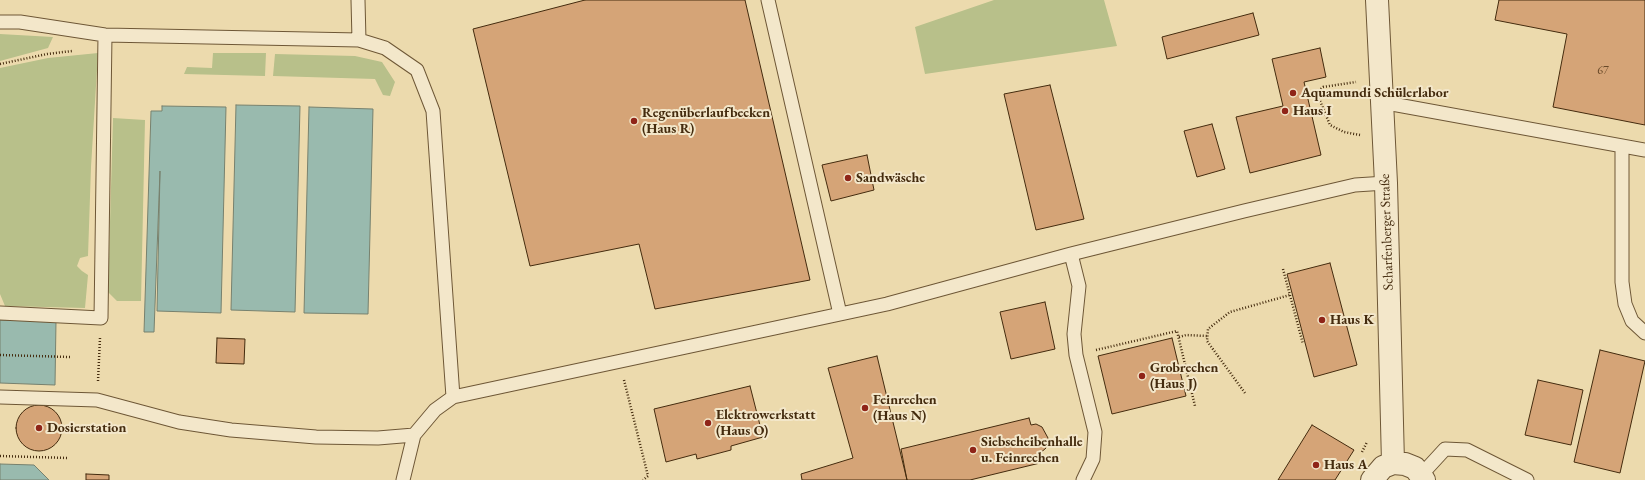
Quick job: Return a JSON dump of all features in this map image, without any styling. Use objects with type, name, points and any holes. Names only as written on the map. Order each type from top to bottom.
[{"type":"street","name":"Scharfenberger Straße","points":[[1377,0],[1386,183],[1393,463]]},
{"type":"street","points":[[1372,480],[1383,467],[1393,463],[1405,464],[1415,468],[1423,477]]},
{"type":"lane","points":[[358,0],[359,40]]},
{"type":"lane","points":[[768,0],[840,314]]},
{"type":"lane","points":[[0,22],[20,22],[105,35],[359,40],[384,48],[417,70],[434,111],[453,397]]},
{"type":"lane","points":[[0,312],[101,318],[105,35]]},
{"type":"lane","points":[[1381,93],[1645,150]]},
{"type":"lane","points":[[1622,146],[1622,282],[1624,304],[1632,321],[1645,333]]},
{"type":"lane","points":[[403,480],[414,435],[435,410],[453,397],[887,304],[1071,254],[1355,185],[1386,183]]},
{"type":"lane","points":[[1071,254],[1079,286],[1074,334],[1076,355],[1095,432],[1092,458],[1083,480]]},
{"type":"lane","points":[[0,397],[97,400],[179,422],[231,430],[316,437],[378,438],[414,435]]},
{"type":"lane","points":[[1423,477],[1445,449],[1467,450],[1527,480]]},
{"type":"path","points":[[0,64],[47,54],[105,48]]},
{"type":"path","points":[[1314,95],[1323,87],[1355,82],[1381,93]]},
{"type":"path","points":[[1306,92],[1314,95],[1322,102],[1330,125],[1350,134],[1383,136]]},
{"type":"path","points":[[1283,270],[1303,344]]},
{"type":"path","points":[[1245,393],[1207,341],[1208,329],[1230,312],[1290,295]]},
{"type":"path","points":[[97,400],[101,318]]},
{"type":"path","points":[[1076,355],[1177,331],[1195,406]]},
{"type":"path","points":[[1179,337],[1186,335],[1207,336]]},
{"type":"path","points":[[0,355],[70,357]]},
{"type":"path","points":[[619,361],[648,476],[643,480]]},
{"type":"path","points":[[0,456],[68,458]]},
{"type":"green space","points":[[994,0],[1104,0],[1117,46],[925,74],[915,27]]},
{"type":"green space","points":[[0,34],[53,37],[48,48],[0,61]]},
{"type":"green space","points":[[98,53],[91,167],[88,256],[80,258],[77,266],[88,275],[85,308],[5,306],[0,294],[0,68],[48,58]]},
{"type":"green space","points":[[213,53],[266,53],[265,76],[184,74],[187,67],[212,68]]},
{"type":"green space","points":[[275,54],[355,56],[382,62],[395,82],[390,96],[383,95],[375,79],[273,76]]},
{"type":"green space","points":[[113,118],[145,120],[141,301],[117,301],[108,292]]},
{"type":"water","points":[[236,105],[300,106],[295,312],[231,310]]},
{"type":"water","points":[[162,106],[226,107],[221,313],[157,311],[160,171],[154,332],[144,332],[151,111],[162,111]]},
{"type":"water","points":[[309,107],[373,109],[368,314],[304,313]]},
{"type":"water","points":[[0,320],[56,321],[55,385],[0,383]]},
{"type":"water","points":[[0,464],[34,465],[49,480],[0,480]]},
{"type":"building","name":"Regenüberlaufbecken (Haus R)","points":[[585,0],[745,0],[810,280],[655,309],[639,244],[530,266],[473,29]]},
{"type":"building","points":[[1499,0],[1645,0],[1645,125],[1553,107],[1567,34],[1495,20]]},
{"type":"building","points":[[1253,13],[1259,35],[1167,59],[1162,37]]},
{"type":"building","name":"Haus I","points":[[1320,48],[1326,77],[1304,82],[1321,155],[1250,173],[1236,117],[1283,106],[1272,59]]},
{"type":"building","points":[[1050,85],[1084,219],[1036,230],[1004,94]]},
{"type":"building","points":[[1212,124],[1225,169],[1197,177],[1184,131]]},
{"type":"building","name":"Sandwäsche","points":[[867,155],[874,190],[831,201],[822,165]]},
{"type":"building","name":"Haus K","points":[[1330,263],[1357,365],[1314,377],[1287,274]]},
{"type":"building","points":[[1045,302],[1055,349],[1011,359],[1000,312]]},
{"type":"building","points":[[217,338],[245,339],[244,364],[216,363]]},
{"type":"building","name":"Grobrechen (Haus J)","points":[[1172,338],[1186,396],[1112,414],[1098,356]]},
{"type":"building","points":[[1600,350],[1645,361],[1620,473],[1574,462]]},
{"type":"building","name":"Feinrechen (Haus N)","points":[[877,356],[907,480],[802,480],[801,474],[853,458],[828,368]]},
{"type":"building","points":[[1538,380],[1583,390],[1571,445],[1525,435]]},
{"type":"building","name":"Elektrowerkstatt (Haus O)","points":[[750,386],[763,437],[731,446],[731,450],[697,459],[696,454],[666,462],[654,409]]},
{"type":"building","name":"Dosierstation","points":[[39,405],[52,409],[58,415],[62,428],[58,441],[52,447],[39,451],[26,447],[20,441],[16,428],[20,415],[26,409]]},
{"type":"building","name":"Siebscheibenhalle u. Feinrechen","points":[[1029,418],[1031,425],[1036,424],[1042,427],[1048,438],[1046,448],[1038,455],[1040,463],[970,480],[907,480],[901,449]]},
{"type":"building","name":"Haus A","points":[[1312,425],[1354,450],[1335,480],[1278,480]]},
{"type":"building","points":[[86,474],[109,475],[109,480],[86,480]]},
{"type":"place","name":"Aquamundi Schülerlabor","points":[[1293,93]]},
{"type":"place","name":"Haus I","points":[[1285,111]]},
{"type":"place","name":"Regenüberlaufbecken (Haus R)","points":[[634,121]]},
{"type":"place","name":"Sandwäsche","points":[[848,178]]},
{"type":"place","name":"Haus K","points":[[1322,320]]},
{"type":"place","name":"Grobrechen (Haus J)","points":[[1142,376]]},
{"type":"place","name":"Feinrechen (Haus N)","points":[[865,408]]},
{"type":"place","name":"Elektrowerkstatt (Haus O)","points":[[708,423]]},
{"type":"place","name":"Dosierstation","points":[[39,428]]},
{"type":"place","name":"Siebscheibenhalle u. Feinrechen","points":[[973,450]]},
{"type":"place","name":"Haus A","points":[[1316,465]]}]
